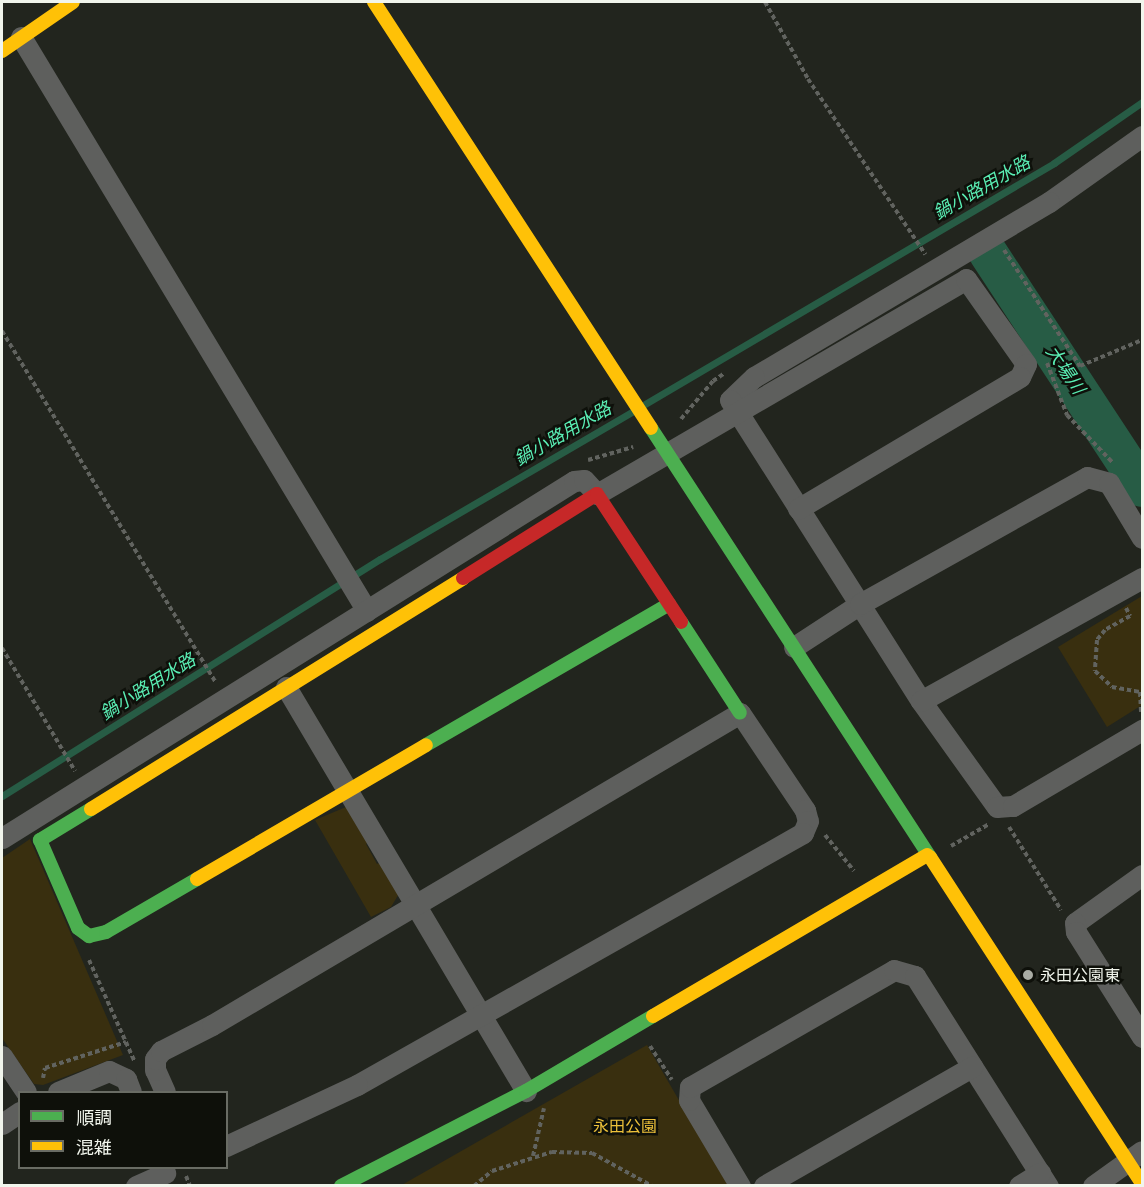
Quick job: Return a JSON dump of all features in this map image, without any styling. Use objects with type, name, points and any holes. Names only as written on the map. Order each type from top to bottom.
[{"type":"street","points":[[2,51],[73,2]]},
{"type":"street","points":[[374,2],[927,855],[1135,1156],[1143,1184]]},
{"type":"street","points":[[21,37],[367,611]]},
{"type":"street","points":[[1143,136],[1049,202],[934,268],[754,377],[730,400],[921,701],[1002,813],[1143,730]]},
{"type":"street","points":[[669,604],[106,932],[89,936],[78,928],[40,840],[665,452],[966,279],[1026,364],[1020,377],[798,509]]},
{"type":"street","points":[[794,647],[860,604],[1087,477],[1109,483],[1143,538]]},
{"type":"street","points":[[2,838],[574,481],[584,480],[597,494],[805,810],[808,821],[803,833],[357,1085],[228,1145]]},
{"type":"street","points":[[921,701],[1143,578]]},
{"type":"street","points":[[286,687],[350,790],[482,1016],[533,1096]]},
{"type":"street","points":[[165,1091],[155,1070],[155,1059],[161,1051],[740,713]]},
{"type":"street","points":[[341,1185],[533,1096],[927,855]]},
{"type":"street","points":[[1139,1024],[1076,932],[1075,923],[1143,875]]},
{"type":"street","points":[[740,1185],[688,1093],[690,1087],[894,970],[915,976],[1044,1179],[1019,1185]]},
{"type":"street","points":[[2,1056],[25,1091]]},
{"type":"street","points":[[764,1185],[972,1068]]},
{"type":"street","points":[[60,1091],[109,1071],[126,1079],[132,1091]]},
{"type":"street","points":[[2,1124],[18,1113]]},
{"type":"street","points":[[1093,1185],[1135,1156]]},
{"type":"street","points":[[136,1185],[166,1175]]},
{"type":"path","points":[[765,2],[808,79],[934,268]]},
{"type":"path","points":[[994,234],[1080,366],[1143,340]]},
{"type":"path","points":[[2,331],[226,699]]},
{"type":"path","points":[[1044,358],[1067,415],[1114,465]]},
{"type":"path","points":[[1118,592],[1130,616],[1104,630],[1097,640],[1095,670],[1112,687],[1140,692],[1143,713]]},
{"type":"path","points":[[2,648],[84,787]]},
{"type":"path","points":[[949,847],[1002,813],[1065,915],[1075,923]]},
{"type":"path","points":[[808,821],[821,830],[857,875]]},
{"type":"path","points":[[89,936],[87,954],[136,1064]]},
{"type":"path","points":[[647,1041],[677,1089],[688,1093]]},
{"type":"path","points":[[533,1096],[546,1112],[534,1141],[533,1156]]},
{"type":"path","points":[[474,1185],[492,1171],[533,1156],[552,1152],[592,1153],[652,1185]]},
{"type":"green space","points":[[1142,596],[1142,705],[1107,727],[1058,647]]},
{"type":"green space","points":[[346,807],[369,841],[366,844],[377,864],[381,862],[400,892],[391,907],[371,917],[315,820]]},
{"type":"green space","points":[[30,839],[123,1055],[43,1085],[34,1084],[2,1038],[2,858]]},
{"type":"green space","name":"永田公園","points":[[647,1045],[728,1185],[400,1186]]},
{"type":"waterway","name":"鍋小路用水路","points":[[645,404],[1054,163],[1142,102]]},
{"type":"waterway","name":"大場川","points":[[988,253],[1142,487]]},
{"type":"waterway","name":"鍋小路用水路","points":[[2,796],[380,559],[633,411]]},
{"type":"traffic: fast","points":[[651,428],[930,857]]},
{"type":"traffic: fast","points":[[426,745],[669,604]]},
{"type":"traffic: fast","points":[[681,622],[740,713]]},
{"type":"traffic: fast","points":[[91,809],[40,840],[78,928],[89,936],[106,932],[197,879]]},
{"type":"traffic: fast","points":[[341,1186],[526,1091],[653,1016]]},
{"type":"traffic: slow","points":[[2,51],[73,2]]},
{"type":"traffic: slow","points":[[374,2],[651,428]]},
{"type":"traffic: slow","points":[[91,809],[463,578]]},
{"type":"traffic: slow","points":[[197,879],[426,745]]},
{"type":"traffic: slow","points":[[653,1016],[927,855]]},
{"type":"traffic: slow","points":[[930,857],[1142,1184]]},
{"type":"traffic: jam","points":[[463,578],[597,494],[681,622]]},
{"type":"place","name":"永田公園東","points":[[1028,975]]}]
